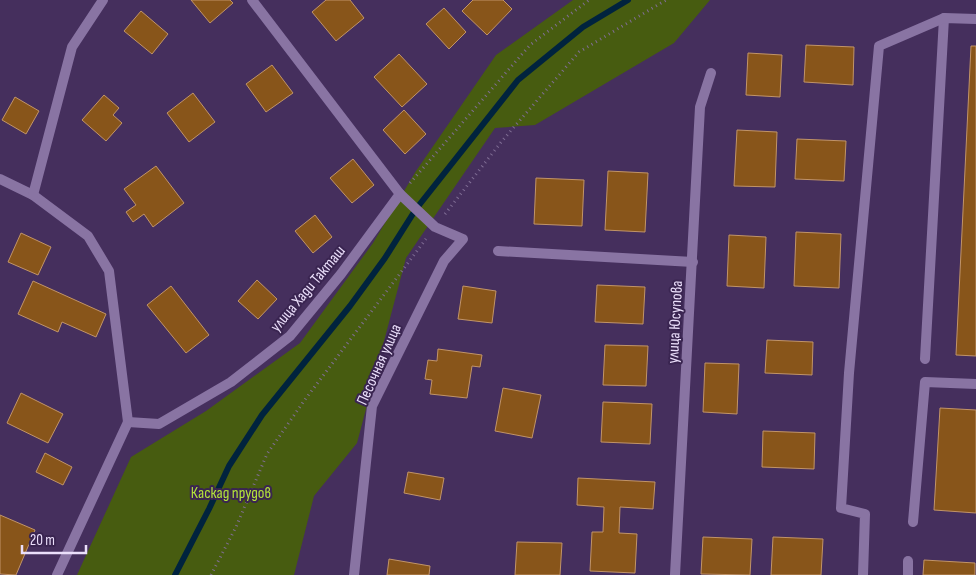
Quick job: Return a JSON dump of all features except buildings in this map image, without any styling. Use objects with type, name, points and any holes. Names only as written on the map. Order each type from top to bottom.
[{"type":"street","points":[[33,195],[72,48],[103,0]]},
{"type":"street","points":[[252,0],[400,194],[435,227]]},
{"type":"street","points":[[863,575],[865,514],[841,508],[849,373],[879,46],[944,18],[976,19]]},
{"type":"street","points":[[925,359],[944,18]]},
{"type":"street","name":"улица Юсупова","points":[[675,575],[700,107],[711,73]]},
{"type":"street","points":[[0,179],[33,195],[88,236],[109,272],[128,422],[58,575]]},
{"type":"street","name":"улица Хади Такташ","points":[[128,422],[159,424],[231,382],[290,336],[341,274],[400,194]]},
{"type":"street","name":"Песочная улица","points":[[354,575],[372,406],[444,262],[463,239],[435,227]]},
{"type":"street","points":[[498,251],[693,262]]},
{"type":"street","points":[[913,522],[925,382],[976,384]]},
{"type":"street","points":[[908,562],[908,575]]},
{"type":"path","points":[[400,194],[530,45],[589,0]]},
{"type":"path","points":[[211,575],[236,527],[267,454],[309,394],[502,141],[579,52],[666,0]]},
{"type":"green space","name":"Каскад прудов","points":[[573,0],[710,0],[674,43],[535,125],[495,128],[406,258],[357,443],[314,496],[294,575],[77,575],[131,457],[206,411],[300,343],[373,243],[416,171],[496,55]]},
{"type":"waterway","points":[[175,575],[229,466],[262,415],[350,306],[385,258],[416,209],[518,80],[583,27],[628,0]]}]
